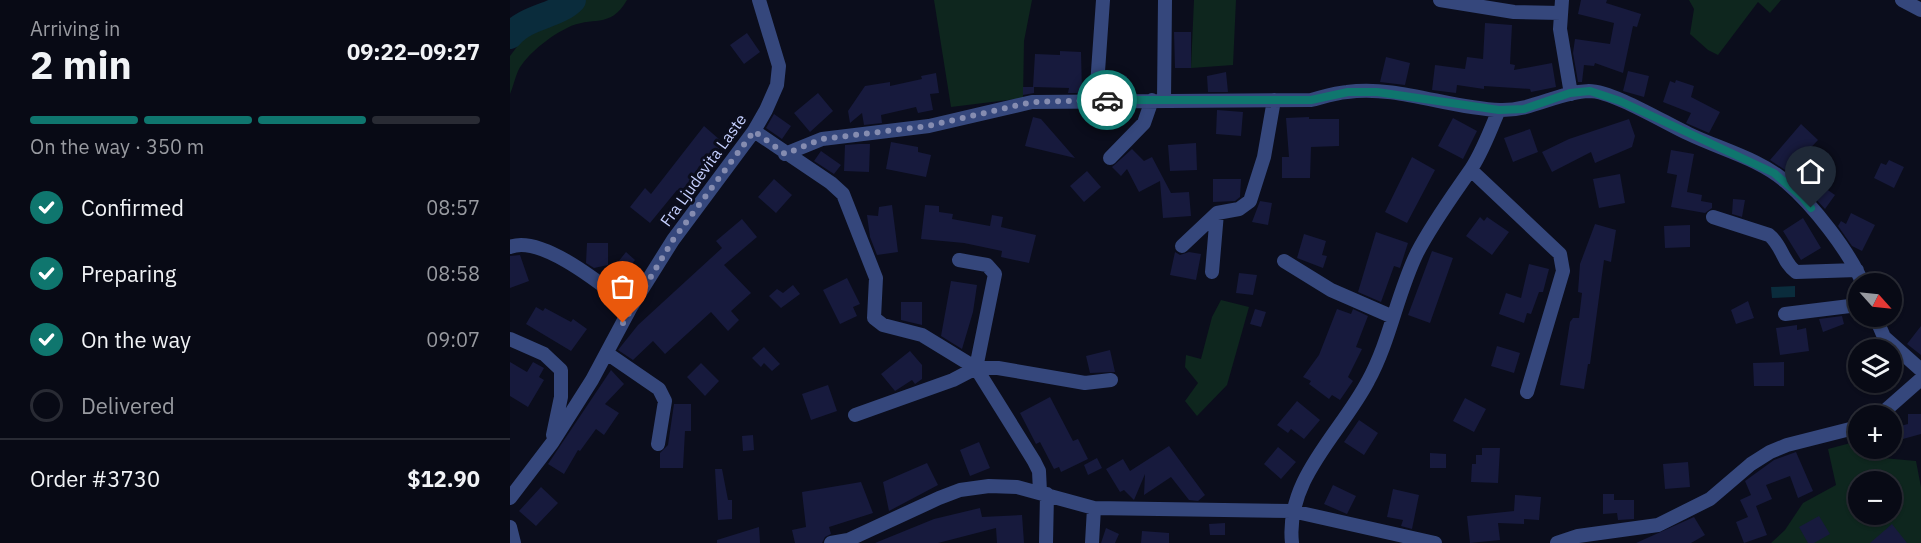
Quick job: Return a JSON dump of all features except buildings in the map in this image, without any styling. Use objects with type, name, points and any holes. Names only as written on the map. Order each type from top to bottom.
[{"type":"street","name":"Fra Ljudevita Laste","points":[[510,498],[552,443],[608,354],[631,307],[673,240],[754,131],[777,85],[779,66],[759,0]]},
{"type":"street","points":[[1096,100],[1103,0]]},
{"type":"street","points":[[1110,158],[1144,123],[1158,100],[1165,0]]},
{"type":"street","points":[[1440,0],[1514,12],[1561,7],[1560,29],[1570,93]]},
{"type":"street","points":[[1902,0],[1921,10]]},
{"type":"street","points":[[785,154],[822,139],[928,126],[1032,102],[1311,100],[1348,92],[1377,92],[1499,110],[1524,109],[1570,93],[1590,91],[1620,101],[1774,173],[1802,197],[1858,273]]},
{"type":"street","points":[[1182,246],[1216,213],[1239,209],[1250,201],[1264,157],[1274,100]]},
{"type":"street","points":[[1292,543],[1292,511],[1311,468],[1368,382],[1417,253],[1449,199],[1471,170],[1499,110]]},
{"type":"street","points":[[754,131],[831,183],[843,194],[876,278],[874,303],[877,322],[922,335],[976,368],[1039,471],[1043,493],[1046,543]]},
{"type":"street","points":[[1471,170],[1560,254],[1563,271],[1527,392]]},
{"type":"street","points":[[1212,272],[1216,213]]},
{"type":"street","points":[[1713,217],[1776,240],[1790,266],[1796,272],[1857,270]]},
{"type":"street","points":[[510,247],[529,245],[555,255],[598,281],[631,307]]},
{"type":"street","points":[[959,260],[987,265],[995,274],[976,368]]},
{"type":"street","points":[[1284,261],[1331,290],[1393,317]]},
{"type":"street","points":[[1785,314],[1848,306]]},
{"type":"street","points":[[1880,327],[1884,337],[1921,370]]},
{"type":"street","points":[[510,339],[544,354],[561,370],[561,397],[552,443]]},
{"type":"street","points":[[608,354],[659,389],[665,400],[658,444]]},
{"type":"street","points":[[855,415],[953,380],[976,368],[998,368],[1085,383],[1111,380]]},
{"type":"street","points":[[1891,405],[1921,379]]},
{"type":"street","points":[[1557,543],[1578,536],[1658,525],[1710,499],[1751,464],[1770,452],[1787,444],[1848,429]]},
{"type":"street","points":[[831,543],[848,540],[960,490],[988,486],[1017,487],[1094,508],[1292,511],[1435,543]]},
{"type":"street","points":[[1092,543],[1094,508]]},
{"type":"street","points":[[510,527],[514,543]]},
{"type":"green space","points":[[580,0],[627,0],[621,9],[607,19],[576,24],[553,36],[539,47],[518,71],[510,94],[510,56],[522,40],[547,21],[569,13]]},
{"type":"green space","points":[[934,0],[1032,0],[1024,41],[1023,98],[951,107]]},
{"type":"green space","points":[[1194,0],[1236,0],[1233,65],[1191,68]]},
{"type":"green space","points":[[1689,0],[1781,0],[1770,13],[1758,2],[1718,55],[1708,50],[1690,34],[1694,9]]},
{"type":"green space","points":[[1221,300],[1249,307],[1227,385],[1197,416],[1185,401],[1198,383],[1185,367],[1186,355],[1201,359],[1212,317]]},
{"type":"green space","points":[[1848,444],[1848,459],[1916,461],[1921,487],[1921,543],[1771,543],[1785,530],[1803,503],[1836,485],[1828,449]]},
{"type":"water","points":[[1795,286],[1795,297],[1772,298],[1771,287]]},
{"type":"waterway","points":[[510,36],[524,24],[559,10],[573,0]]},
{"type":"way so far","points":[[623,323],[673,240],[754,131],[785,154],[822,139],[928,126],[1032,102],[1107,100]]},
{"type":"route","points":[[1107,100],[1311,100],[1348,92],[1377,92],[1499,110],[1524,109],[1570,93],[1590,91],[1620,101],[1774,173],[1802,197],[1811,208]]}]
